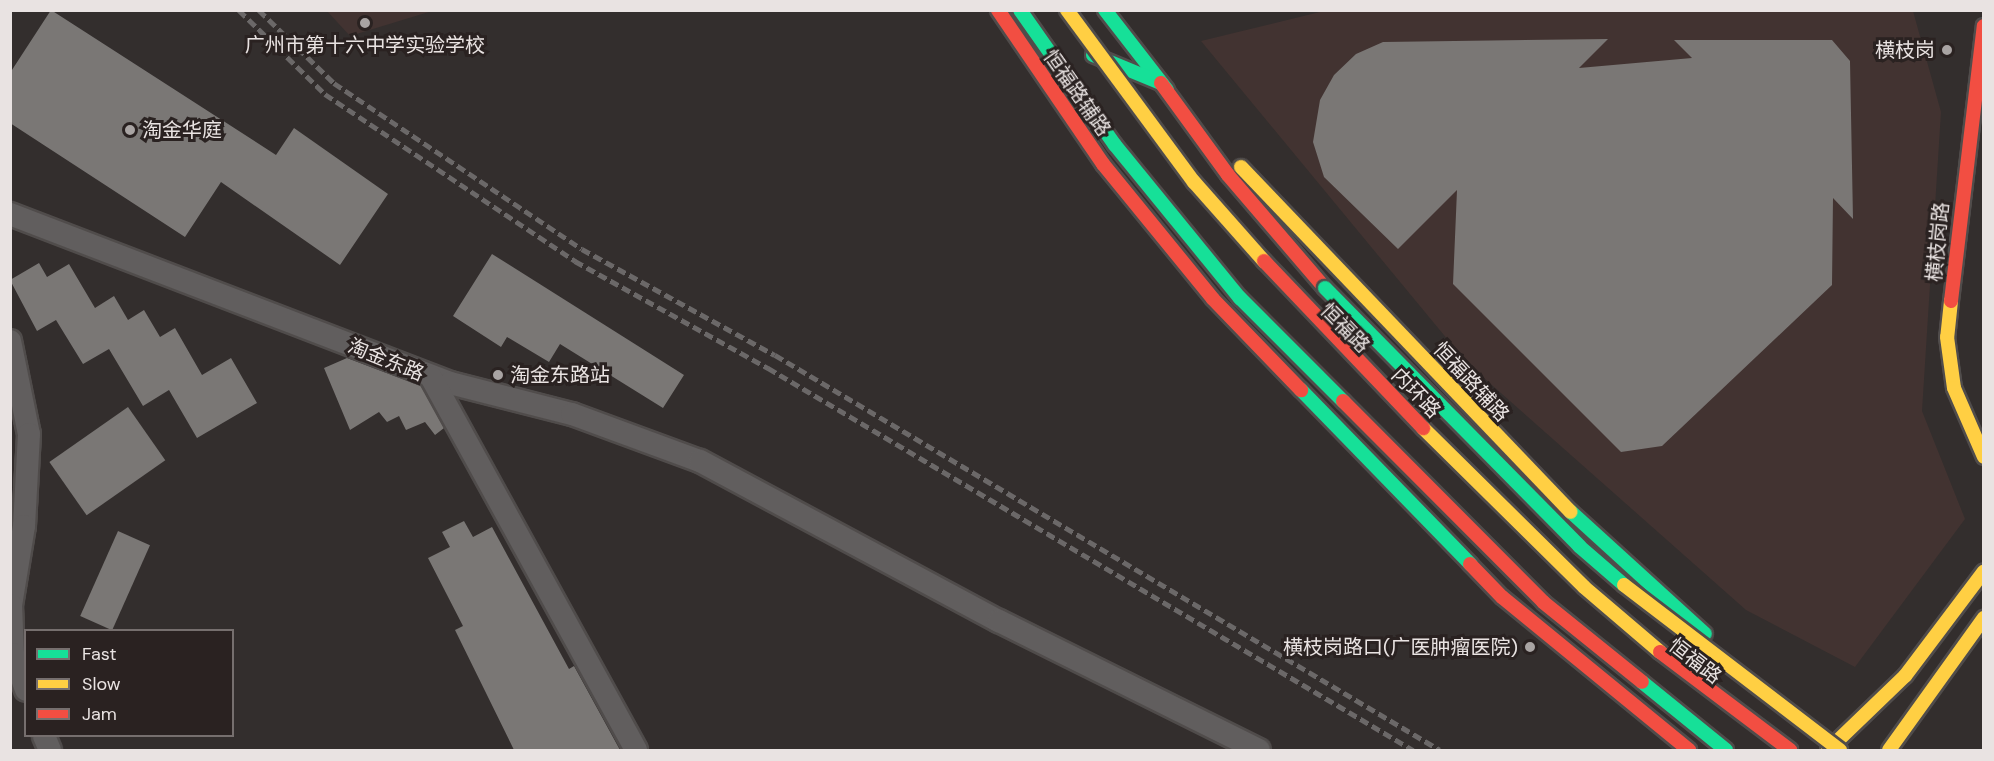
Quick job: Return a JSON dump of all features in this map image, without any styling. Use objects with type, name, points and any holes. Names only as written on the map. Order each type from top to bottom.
[{"type":"main road","name":"恒福路辅路","points":[[998,10],[1103,164],[1213,299],[1495,589],[1689,750]]},
{"type":"main road","points":[[1020,10],[1115,145],[1240,298],[1543,602],[1641,687],[1726,750]]},
{"type":"main road","points":[[1025,10],[1165,203],[1343,398],[1538,591],[1624,666],[1732,750]]},
{"type":"main road","name":"恒福路","points":[[1060,10],[1091,54],[1233,236],[1422,437],[1586,596],[1780,750]]},
{"type":"main road","name":"内环路","points":[[1067,10],[1202,191],[1306,308],[1436,441],[1593,595],[1790,750]]},
{"type":"main road","name":"恒福路辅路","points":[[1105,10],[1161,83],[1564,506],[1835,749]]},
{"type":"main road","name":"横枝岗路","points":[[1983,26],[1947,337],[1954,388],[1983,457]]},
{"type":"main road","points":[[1091,54],[1161,83],[1228,176],[1325,288],[1580,546],[1656,613],[1835,749],[1905,676],[1983,571]]},
{"type":"main road","points":[[1889,750],[1983,618]]},
{"type":"street","name":"淘金东路","points":[[10,214],[431,377],[636,750]]},
{"type":"street","points":[[10,341],[29,434],[24,526],[11,605],[13,654],[24,684]]},
{"type":"street","points":[[431,377],[572,414],[700,461],[999,621],[1259,750]]},
{"type":"shaded area","points":[[1328,10],[1913,11],[1941,112],[1922,411],[1965,519],[1855,667],[1746,610],[1467,363],[1201,41]]},
{"type":"shaded area","name":"广州市第十六中学实验学校","points":[[327,11],[432,11],[350,36]]},
{"type":"building","name":"淘金华庭","points":[[51,10],[276,155],[294,128],[388,194],[340,265],[221,182],[185,237],[10,123],[10,73]]},
{"type":"building","points":[[1608,39],[1579,68],[1692,58],[1674,40],[1832,40],[1850,61],[1853,219],[1833,198],[1832,285],[1662,446],[1621,452],[1453,284],[1457,190],[1398,249],[1324,177],[1313,142],[1320,100],[1334,75],[1356,54],[1383,42]]},
{"type":"building","points":[[492,254],[684,375],[663,408],[560,344],[549,362],[507,337],[501,347],[453,316]]},
{"type":"building","points":[[39,263],[47,277],[69,264],[95,308],[114,296],[128,320],[144,310],[160,337],[175,328],[202,375],[231,358],[257,403],[197,438],[169,390],[143,406],[109,349],[83,364],[56,320],[37,331],[10,280]]},
{"type":"building","points":[[347,358],[421,386],[444,428],[435,435],[425,422],[406,430],[399,416],[387,422],[379,412],[350,430],[324,368]]},
{"type":"building","points":[[128,407],[165,460],[87,515],[49,462]]},
{"type":"building","points":[[464,521],[473,537],[492,527],[569,669],[574,666],[620,750],[514,750],[455,630],[463,626],[428,558],[450,547],[442,532]]},
{"type":"building","points":[[118,531],[150,545],[113,629],[109,629],[80,616]]},
{"type":"railway","points":[[239,10],[325,94],[575,261],[768,368],[1413,750]]},
{"type":"railway","points":[[259,10],[334,83],[582,249],[775,355],[1440,750]]},
{"type":"traffic: fast","points":[[1020,10],[1115,145],[1240,298],[1343,401]]},
{"type":"traffic: fast","points":[[1105,10],[1167,90]]},
{"type":"traffic: fast","points":[[1093,55],[1161,83]]},
{"type":"traffic: fast","points":[[1325,288],[1579,546],[1624,585]]},
{"type":"traffic: fast","points":[[1301,390],[1470,564]]},
{"type":"traffic: fast","points":[[1571,512],[1705,634]]},
{"type":"traffic: fast","points":[[1642,682],[1726,750]]},
{"type":"traffic: slow","points":[[1067,10],[1194,182],[1264,261]]},
{"type":"traffic: slow","points":[[1241,167],[1571,512]]},
{"type":"traffic: slow","points":[[1951,301],[1947,337],[1954,388],[1984,457]]},
{"type":"traffic: slow","points":[[1423,428],[1584,587],[1660,652]]},
{"type":"traffic: slow","points":[[1828,750],[1905,676],[1984,571]]},
{"type":"traffic: slow","points":[[1624,585],[1840,750]]},
{"type":"traffic: slow","points":[[1889,750],[1984,618]]},
{"type":"traffic: jam","points":[[998,10],[1103,164],[1213,299],[1301,390]]},
{"type":"traffic: jam","points":[[1951,301],[1984,26]]},
{"type":"traffic: jam","points":[[1161,83],[1228,175],[1325,288]]},
{"type":"traffic: jam","points":[[1264,261],[1423,428]]},
{"type":"traffic: jam","points":[[1343,401],[1543,602],[1642,682]]},
{"type":"traffic: jam","points":[[1470,564],[1502,597],[1689,750]]},
{"type":"traffic: jam","points":[[1660,652],[1790,750]]},
{"type":"place","name":"广州市第十六中学实验学校","points":[[365,23]]},
{"type":"place","name":"横枝岗","points":[[1947,50]]},
{"type":"place","name":"淘金华庭","points":[[130,130]]},
{"type":"place","name":"淘金东路站","points":[[498,375]]},
{"type":"place","name":"横枝岗路口(广医肿瘤医院)","points":[[1530,647]]}]
